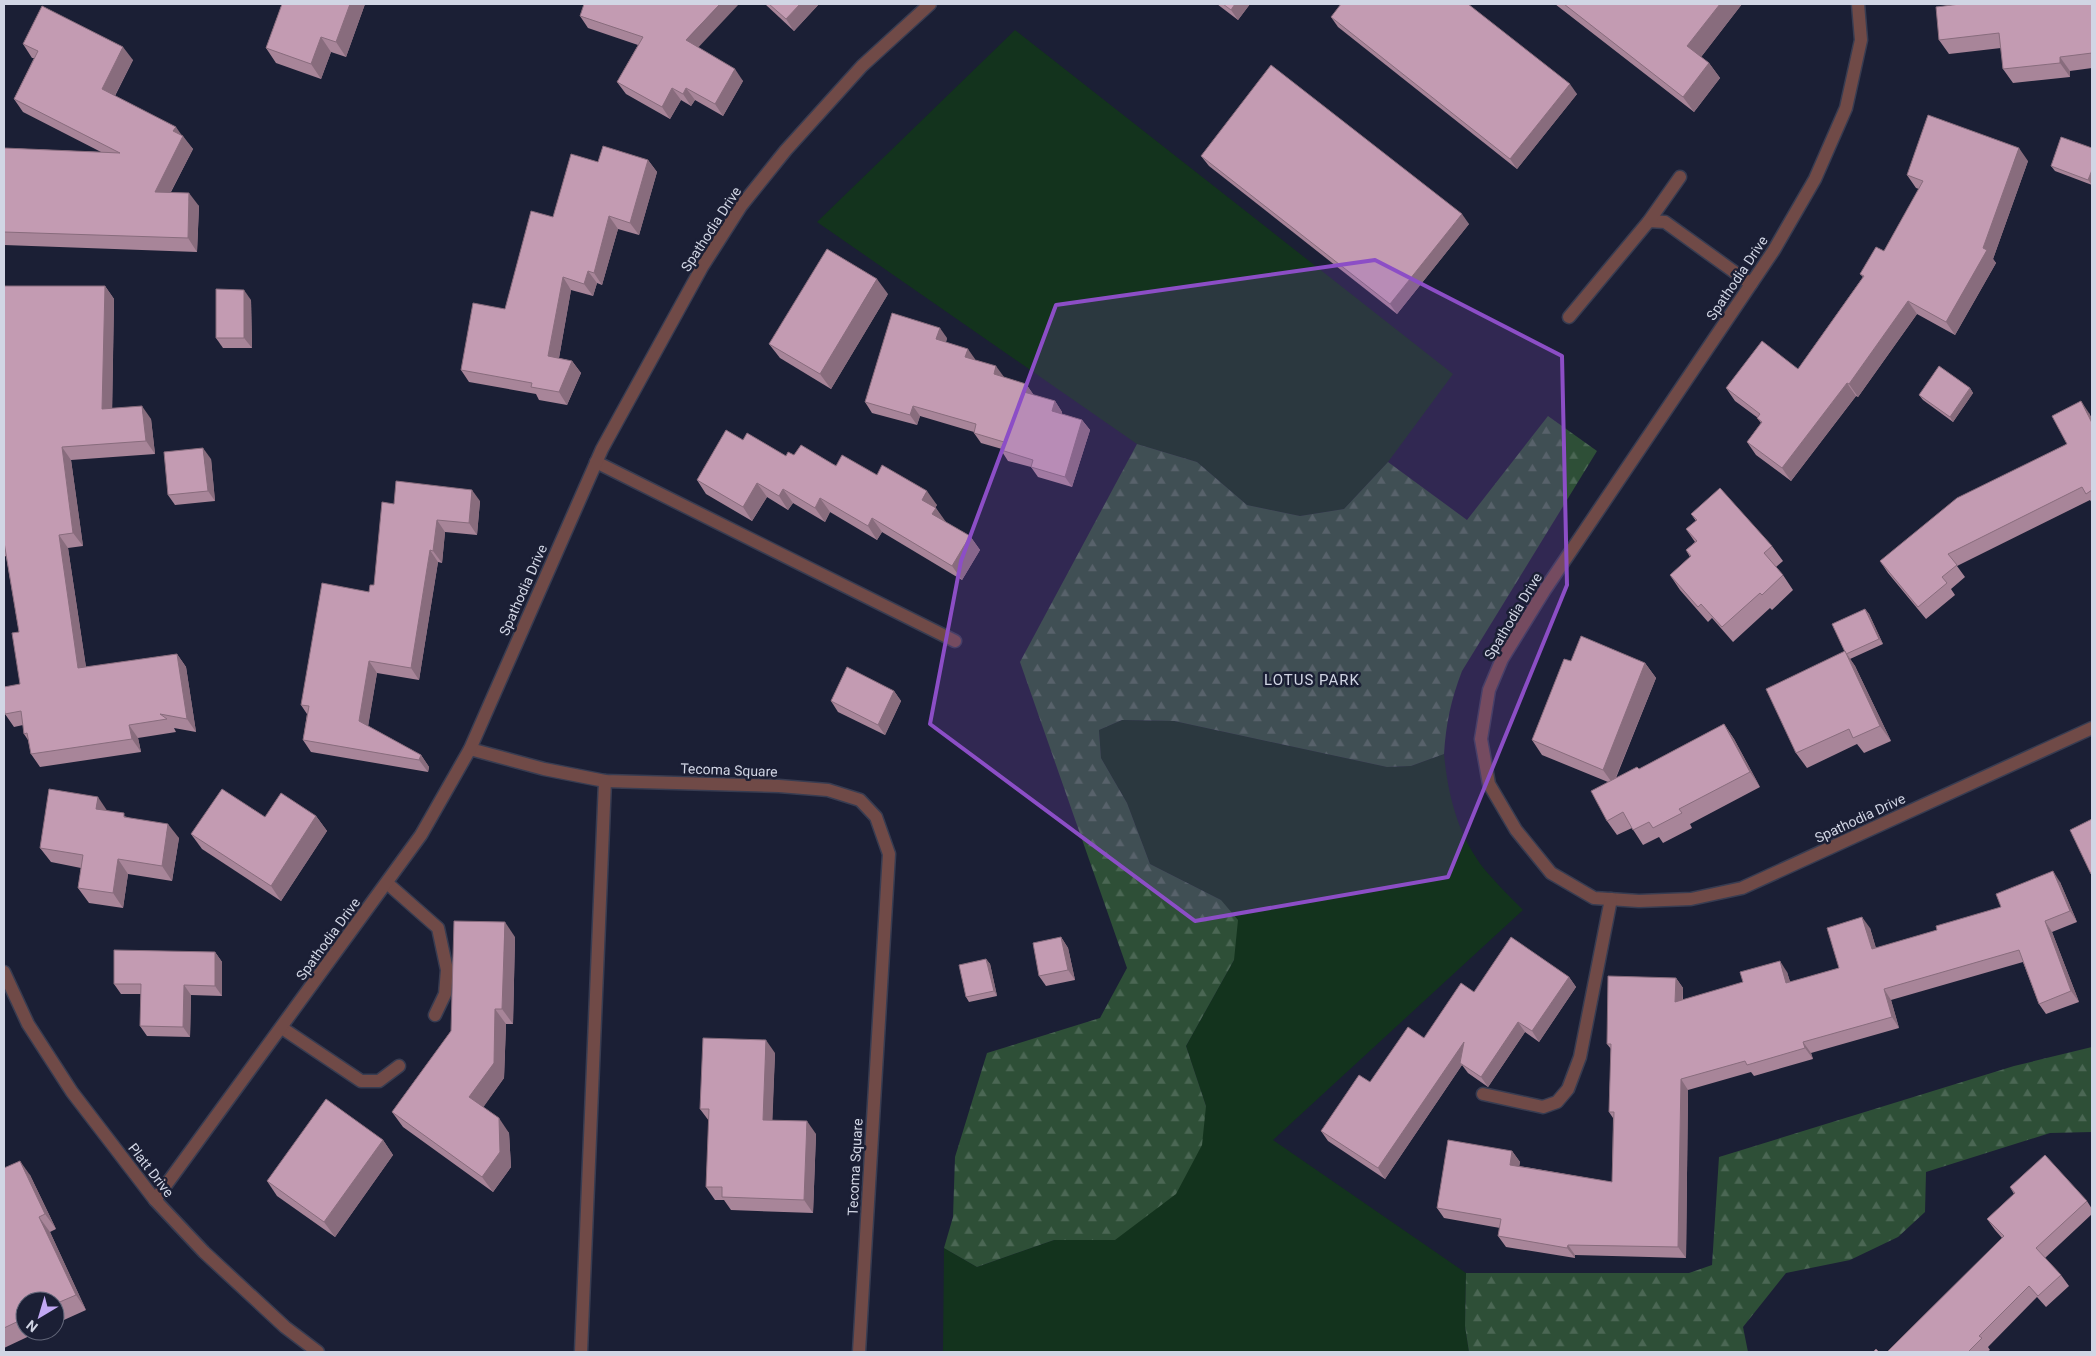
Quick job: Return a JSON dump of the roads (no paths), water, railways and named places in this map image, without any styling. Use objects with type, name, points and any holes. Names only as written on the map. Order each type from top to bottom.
[{"type":"street","name":"Spathodia Drive","points":[[155,1200],[421,835],[470,749],[596,462],[702,268],[741,206],[786,150],[862,66],[930,4]]},
{"type":"street","name":"Spathodia Drive","points":[[1858,4],[1860,40],[1846,108],[1815,180],[1774,250],[1544,591],[1502,659],[1489,690],[1481,739],[1489,784],[1516,830],[1551,872],[1594,898],[1639,902],[1692,899],[1742,888],[2092,728]]},
{"type":"street","points":[[1569,317],[1649,221],[1680,177]]},
{"type":"street","points":[[1649,221],[1665,222],[1751,284]]},
{"type":"street","points":[[596,462],[955,642]]},
{"type":"street","name":"Tecoma Square","points":[[470,749],[544,769],[605,781],[779,786],[828,790],[860,800],[876,818],[889,854],[859,1352]]},
{"type":"street","points":[[581,1352],[605,781]]},
{"type":"street","points":[[387,882],[438,928],[447,970],[445,994],[435,1015]]},
{"type":"street","points":[[1483,1094],[1543,1107],[1557,1102],[1568,1089],[1580,1057],[1611,899]]},
{"type":"street","name":"Platt Drive","points":[[4,972],[28,1024],[67,1084],[155,1200],[204,1252],[286,1327],[318,1352]]},
{"type":"street","points":[[282,1028],[361,1081],[379,1081],[399,1066]]},
{"type":"district","name":"LOTUS PARK","points":[[1312,680]]}]
